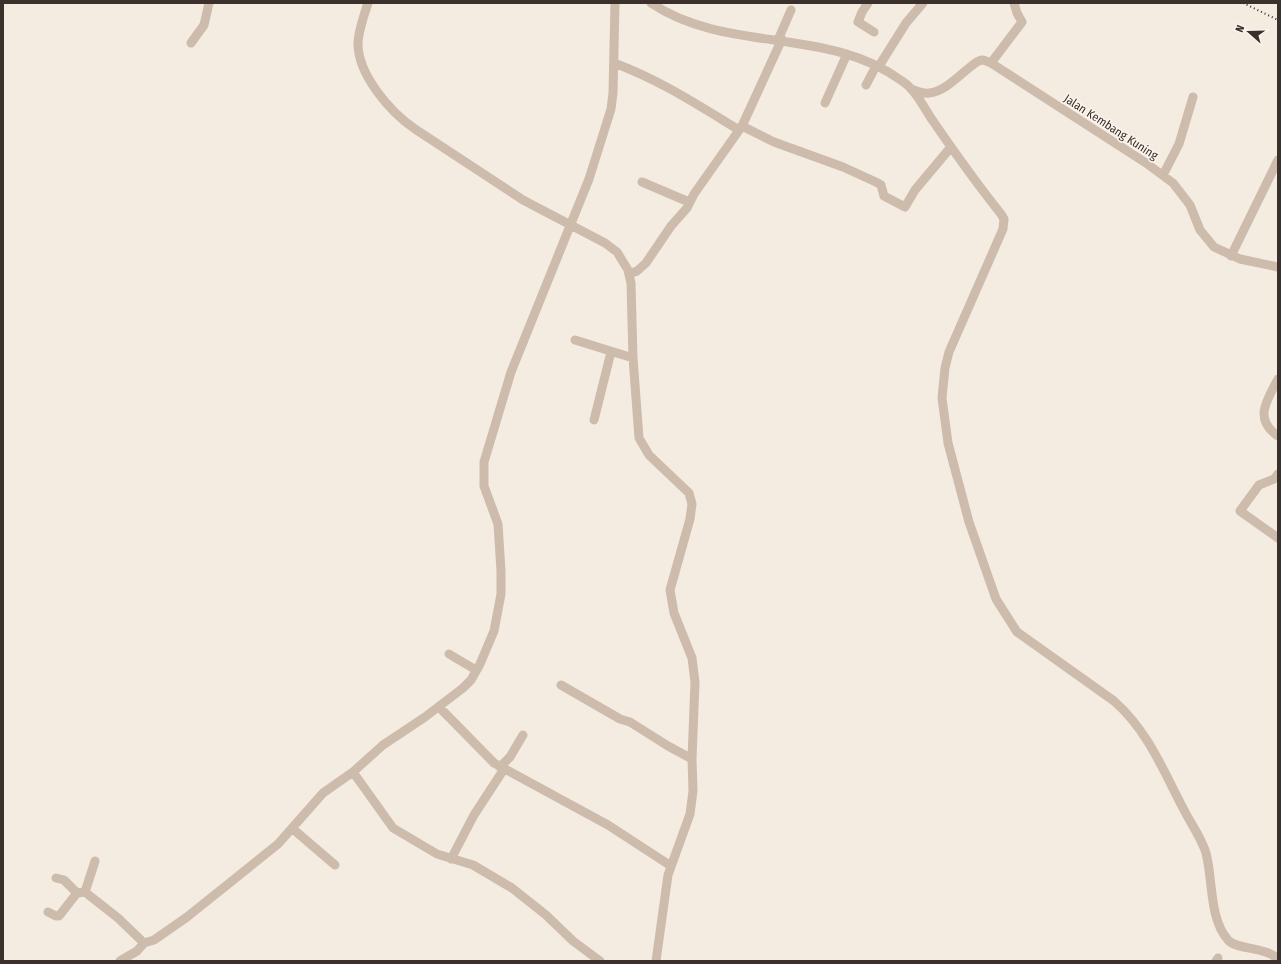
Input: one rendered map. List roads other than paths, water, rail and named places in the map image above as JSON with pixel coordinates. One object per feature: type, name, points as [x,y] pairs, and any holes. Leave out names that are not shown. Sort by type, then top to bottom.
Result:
[{"type":"street","points":[[191,43],[204,24],[209,3]]},
{"type":"street","points":[[368,3],[358,38],[360,57],[371,83],[394,111],[406,123],[506,189],[612,248],[624,260],[629,274],[631,283],[633,358],[639,438],[649,455],[689,493],[692,504],[690,519],[670,590],[674,613],[694,666],[696,690],[692,759],[693,791],[690,814],[671,866],[664,893],[656,961]]},
{"type":"street","points":[[120,961],[136,951],[144,943],[154,940],[187,917],[278,844],[293,829],[323,793],[338,781],[353,772],[383,745],[439,707],[471,680],[494,631],[501,594],[500,536],[494,510],[484,486],[484,462],[511,372],[589,179],[611,109],[614,63],[615,3]]},
{"type":"street","points":[[651,3],[677,18],[698,26],[743,36],[780,40],[847,54],[878,66],[901,80],[911,89],[951,147],[1004,219],[1003,229],[949,352],[943,381],[943,411],[948,443],[969,522],[996,599],[1017,632],[1114,701],[1129,714],[1152,747],[1187,816],[1196,830],[1206,856],[1219,925],[1229,941],[1266,951],[1278,960]]},
{"type":"street","points":[[868,3],[858,22],[874,32]]},
{"type":"street","points":[[866,85],[906,23],[923,3]]},
{"type":"street","points":[[911,89],[927,93],[935,92],[956,80],[976,62],[981,60],[991,63],[1022,22],[1016,13],[1014,3]]},
{"type":"street","points":[[629,274],[642,268],[741,128],[780,40],[791,10]]},
{"type":"street","points":[[826,102],[847,54]]},
{"type":"street","points":[[614,63],[635,70],[741,128],[774,142],[843,167],[881,184],[884,196],[905,207],[914,190],[951,147]]},
{"type":"street","name":"Jalan Kembang Kuning","points":[[991,63],[1163,175],[1182,193],[1204,236],[1214,247],[1231,256],[1278,267]]},
{"type":"street","points":[[1163,175],[1179,144],[1193,97]]},
{"type":"street","points":[[1231,256],[1275,176],[1278,160]]},
{"type":"street","points":[[642,182],[689,202]]},
{"type":"street","points":[[575,340],[633,358]]},
{"type":"street","points":[[594,420],[611,352]]},
{"type":"street","points":[[1278,380],[1267,398],[1263,413],[1269,429],[1278,436]]},
{"type":"street","points":[[1278,474],[1274,479],[1258,485],[1240,511],[1278,538]]},
{"type":"street","points":[[449,654],[476,670]]},
{"type":"street","points":[[561,685],[620,719],[630,722],[692,759]]},
{"type":"street","points":[[439,707],[478,748],[502,768],[608,825],[671,866]]},
{"type":"street","points":[[451,859],[477,811],[523,735]]},
{"type":"street","points":[[353,772],[393,828],[419,844],[451,859],[473,865],[512,888],[546,915],[573,941],[600,961]]},
{"type":"street","points":[[293,829],[336,865]]},
{"type":"street","points":[[48,912],[59,916],[81,893],[95,861]]},
{"type":"street","points":[[56,878],[64,880],[118,918],[144,943]]},
{"type":"railway","points":[[1243,3],[1278,20]]}]
